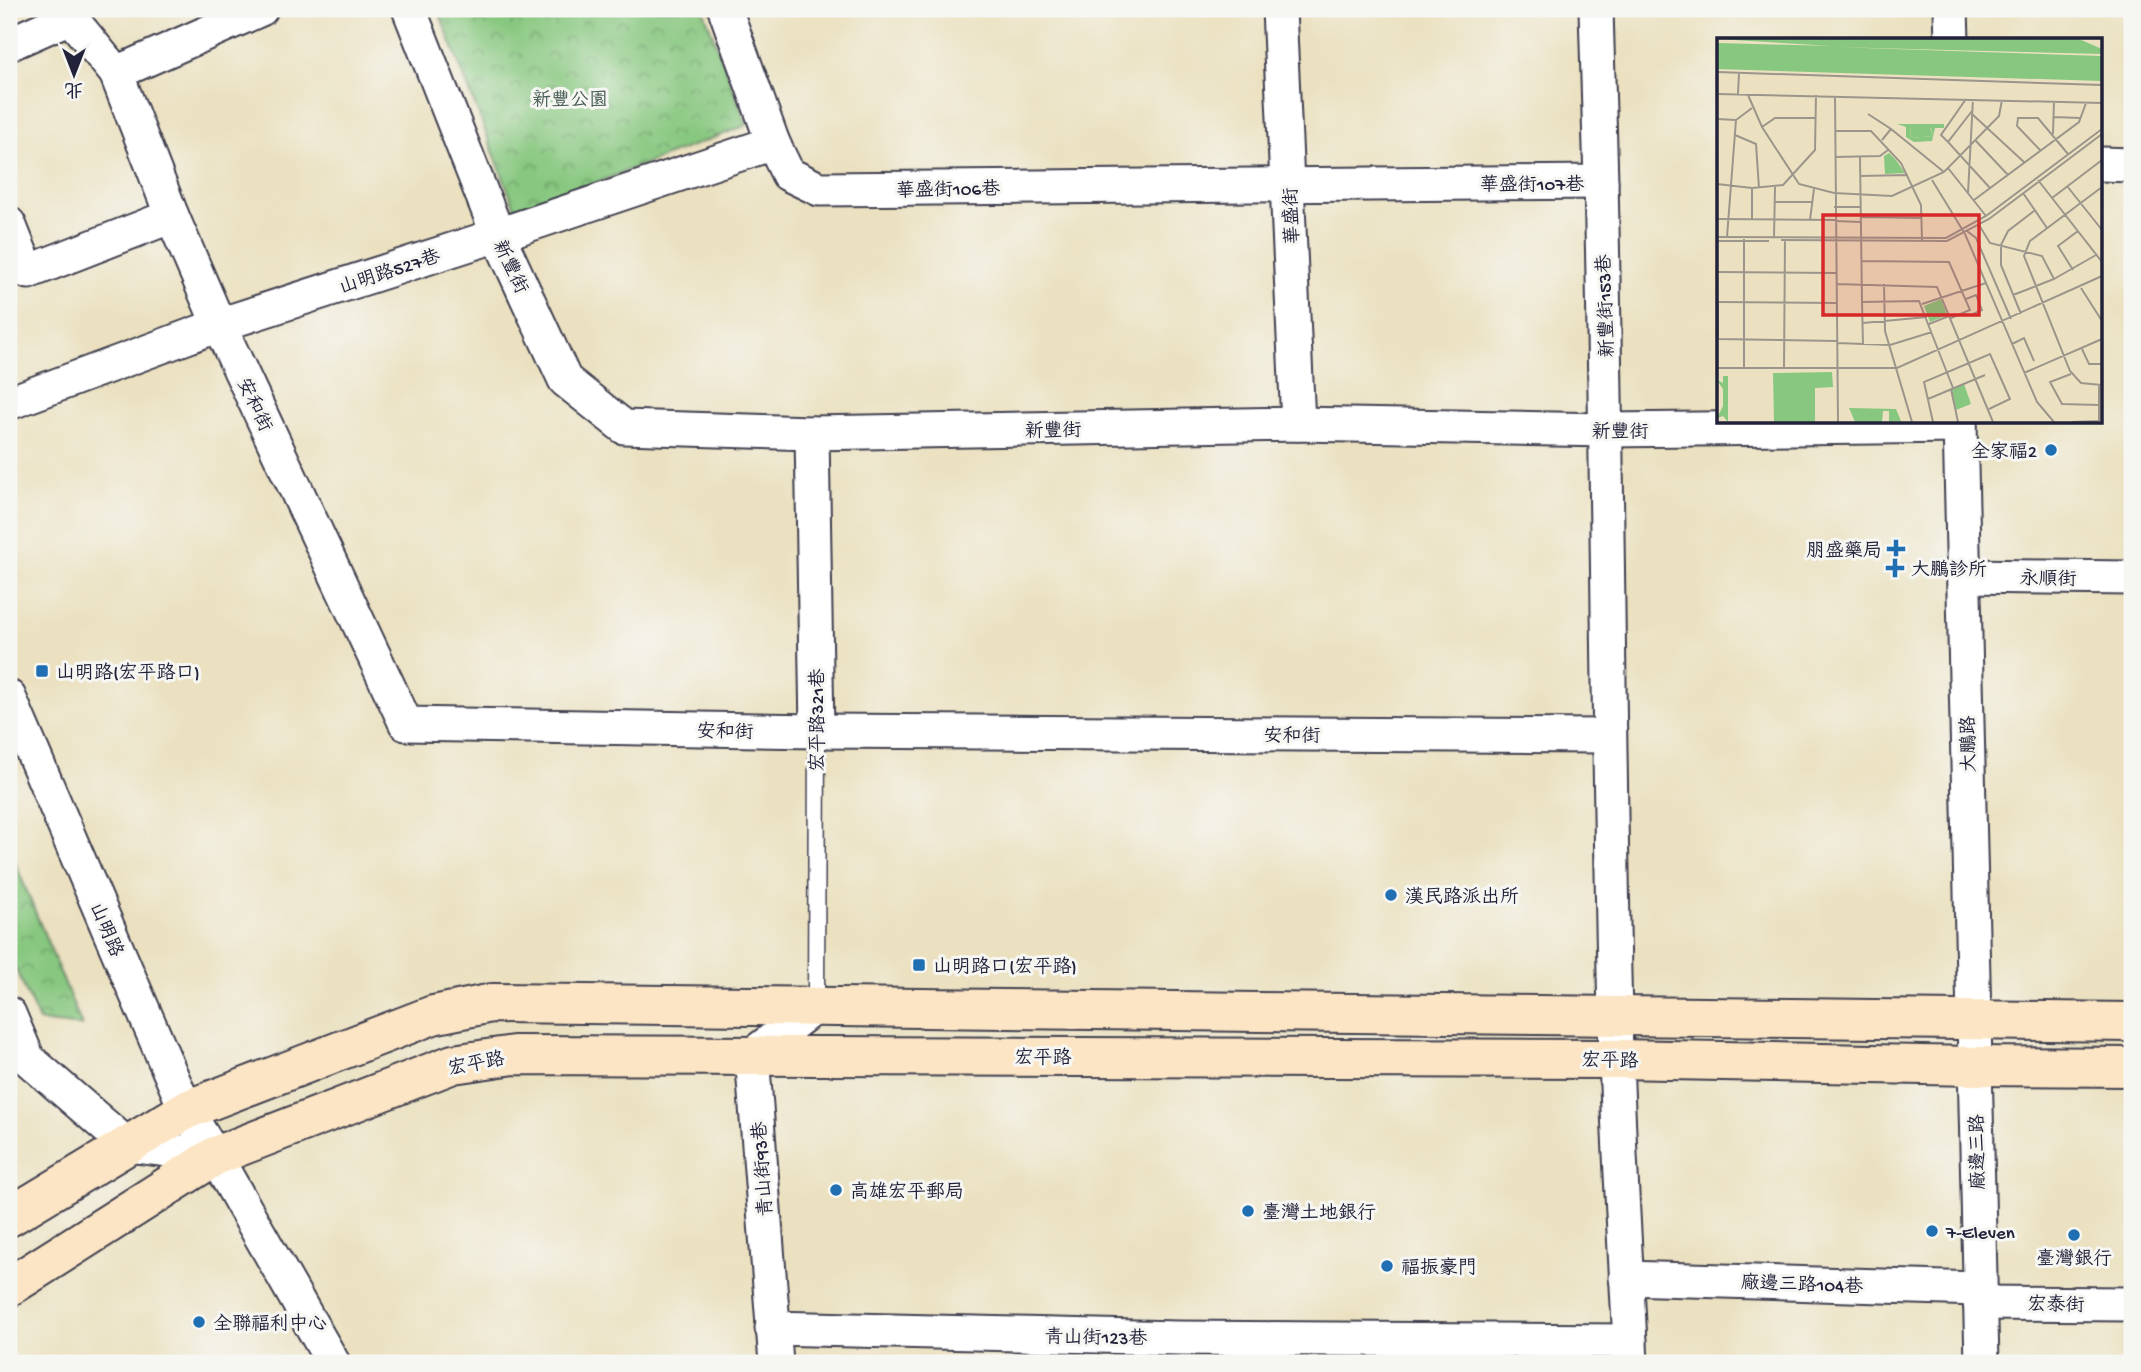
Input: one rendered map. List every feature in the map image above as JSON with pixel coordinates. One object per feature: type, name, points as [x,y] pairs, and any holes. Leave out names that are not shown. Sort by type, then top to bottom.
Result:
[{"type":"street","points":[[117,73],[261,9]]},
{"type":"street","name":"新豐街","points":[[409,9],[498,235],[565,380],[624,427],[812,433],[1298,424],[1607,430],[1960,424]]},
{"type":"street","name":"華盛街106巷","points":[[724,9],[772,143],[788,174],[819,189],[1289,184]]},
{"type":"street","name":"華盛街","points":[[1279,9],[1298,424]]},
{"type":"street","name":"華盛街107巷","points":[[1289,184],[1601,182],[1596,9]]},
{"type":"street","points":[[1951,9],[1952,38]]},
{"type":"street","points":[[9,44],[68,13]]},
{"type":"street","name":"安和街","points":[[68,13],[117,73],[172,216],[219,325],[406,724],[817,731],[1609,736]]},
{"type":"street","name":"山明路527巷","points":[[9,403],[219,325],[772,143]]},
{"type":"street","points":[[2102,164],[2132,165]]},
{"type":"street","name":"新豐街153巷","points":[[1601,182],[1607,430]]},
{"type":"street","points":[[11,237],[28,272],[172,216]]},
{"type":"street","name":"大鵬路","points":[[1960,424],[1974,1066]]},
{"type":"street","points":[[1607,430],[1609,736]]},
{"type":"street","name":"宏平路321巷","points":[[812,433],[817,731]]},
{"type":"street","name":"永順街","points":[[1964,576],[2132,578]]},
{"type":"street","name":"山明路","points":[[9,697],[186,1110],[333,1363]]},
{"type":"street","name":"青山街123巷","points":[[772,1328],[1631,1352],[1616,1059],[1609,736]]},
{"type":"street","points":[[9,1217],[186,1110],[433,1014],[492,1003],[2132,1022]]},
{"type":"street","points":[[752,1055],[816,1006]]},
{"type":"street","points":[[9,1014],[28,1059],[127,1145],[215,1156]]},
{"type":"street","name":"宏平路","points":[[9,1287],[215,1156],[453,1064],[514,1055],[1616,1059],[2132,1067]]},
{"type":"street","name":"青山街93巷","points":[[752,1055],[776,1363]]},
{"type":"street","name":"廠邊三路","points":[[1974,1066],[1982,1363]]},
{"type":"street","name":"廠邊三路104巷","points":[[1626,1278],[1979,1296]]},
{"type":"street","name":"宏泰街","points":[[1979,1296],[2132,1304]]},
{"type":"lane","name":"宏平路321巷","points":[[816,1006],[817,731]]},
{"type":"green space","name":"新豐公園","points":[[438,9],[703,9],[747,125],[517,213]]},
{"type":"green space","points":[[9,848],[82,1026],[39,1021],[9,954]]},
{"type":"place","name":"全家福2","points":[[2051,450]]},
{"type":"place","name":"朋盛藥局","points":[[1896,549]]},
{"type":"place","name":"大鵬診所","points":[[1895,568]]},
{"type":"place","name":"山明路(宏平路口)","points":[[42,671]]},
{"type":"place","name":"漢民路派出所","points":[[1391,895]]},
{"type":"place","name":"山明路口(宏平路)","points":[[919,965]]},
{"type":"place","name":"高雄宏平郵局","points":[[836,1190]]},
{"type":"place","name":"臺灣土地銀行","points":[[1248,1211]]},
{"type":"place","name":"7-Eleven","points":[[1932,1231]]},
{"type":"place","name":"臺灣銀行","points":[[2074,1235]]},
{"type":"place","name":"福振豪門","points":[[1387,1266]]},
{"type":"place","name":"全聯福利中心","points":[[199,1322]]}]
